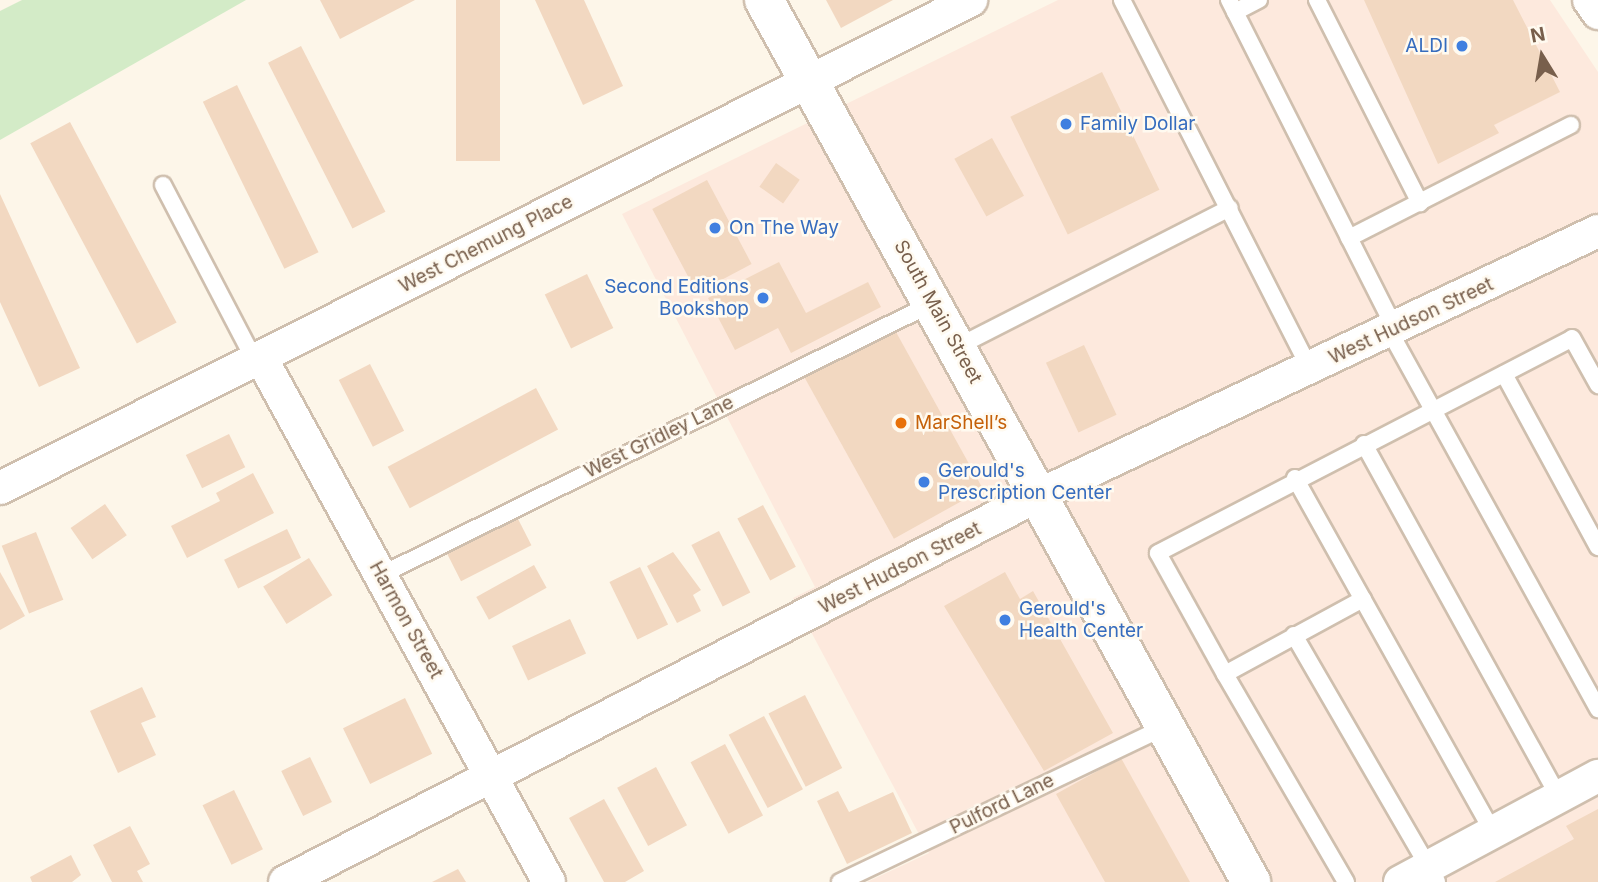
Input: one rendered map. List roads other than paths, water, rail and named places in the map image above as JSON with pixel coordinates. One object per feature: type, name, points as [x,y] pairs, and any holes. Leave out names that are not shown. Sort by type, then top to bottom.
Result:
[{"type":"main road","name":"South Main Street","points":[[764,0],[811,79],[1251,882]]},
{"type":"street","name":"West Chemung Place","points":[[0,488],[971,0]]},
{"type":"street","points":[[1589,0],[1598,13]]},
{"type":"street","name":"West Hudson Street","points":[[285,882],[494,779],[1039,495],[1598,231]]},
{"type":"street","name":"Harmon Street","points":[[258,359],[381,575],[549,882]]},
{"type":"street","points":[[1400,882],[1432,874],[1493,832],[1598,776]]},
{"type":"lane","points":[[1122,0],[1310,369]]},
{"type":"lane","points":[[1259,0],[1232,6],[1349,238],[1429,412],[1598,709]]},
{"type":"lane","points":[[1317,0],[1420,203]]},
{"type":"lane","points":[[1349,238],[1571,125]]},
{"type":"lane","points":[[163,185],[258,359]]},
{"type":"lane","points":[[957,347],[1230,208]]},
{"type":"lane","name":"West Gridley Lane","points":[[381,575],[929,303],[936,309]]},
{"type":"lane","points":[[1346,882],[1158,553],[1295,478],[1572,338],[1598,385]]},
{"type":"lane","points":[[1504,373],[1598,547]]},
{"type":"lane","points":[[1364,444],[1559,797]]},
{"type":"lane","points":[[1295,478],[1493,832]]},
{"type":"lane","points":[[1225,674],[1363,599]]},
{"type":"lane","points":[[1294,635],[1432,874]]},
{"type":"lane","name":"Pulford Lane","points":[[840,882],[1165,727]]},
{"type":"place","name":"ALDI","points":[[1462,46]]},
{"type":"place","name":"Family Dollar","points":[[1066,124]]},
{"type":"place","name":"On The Way","points":[[715,228]]},
{"type":"place","name":"Second Editions Bookshop","points":[[763,298]]},
{"type":"place","name":"MarShell’s","points":[[901,423]]},
{"type":"place","name":"Gerould's Prescription Center","points":[[924,482]]},
{"type":"place","name":"Gerould's Health Center","points":[[1005,620]]}]
